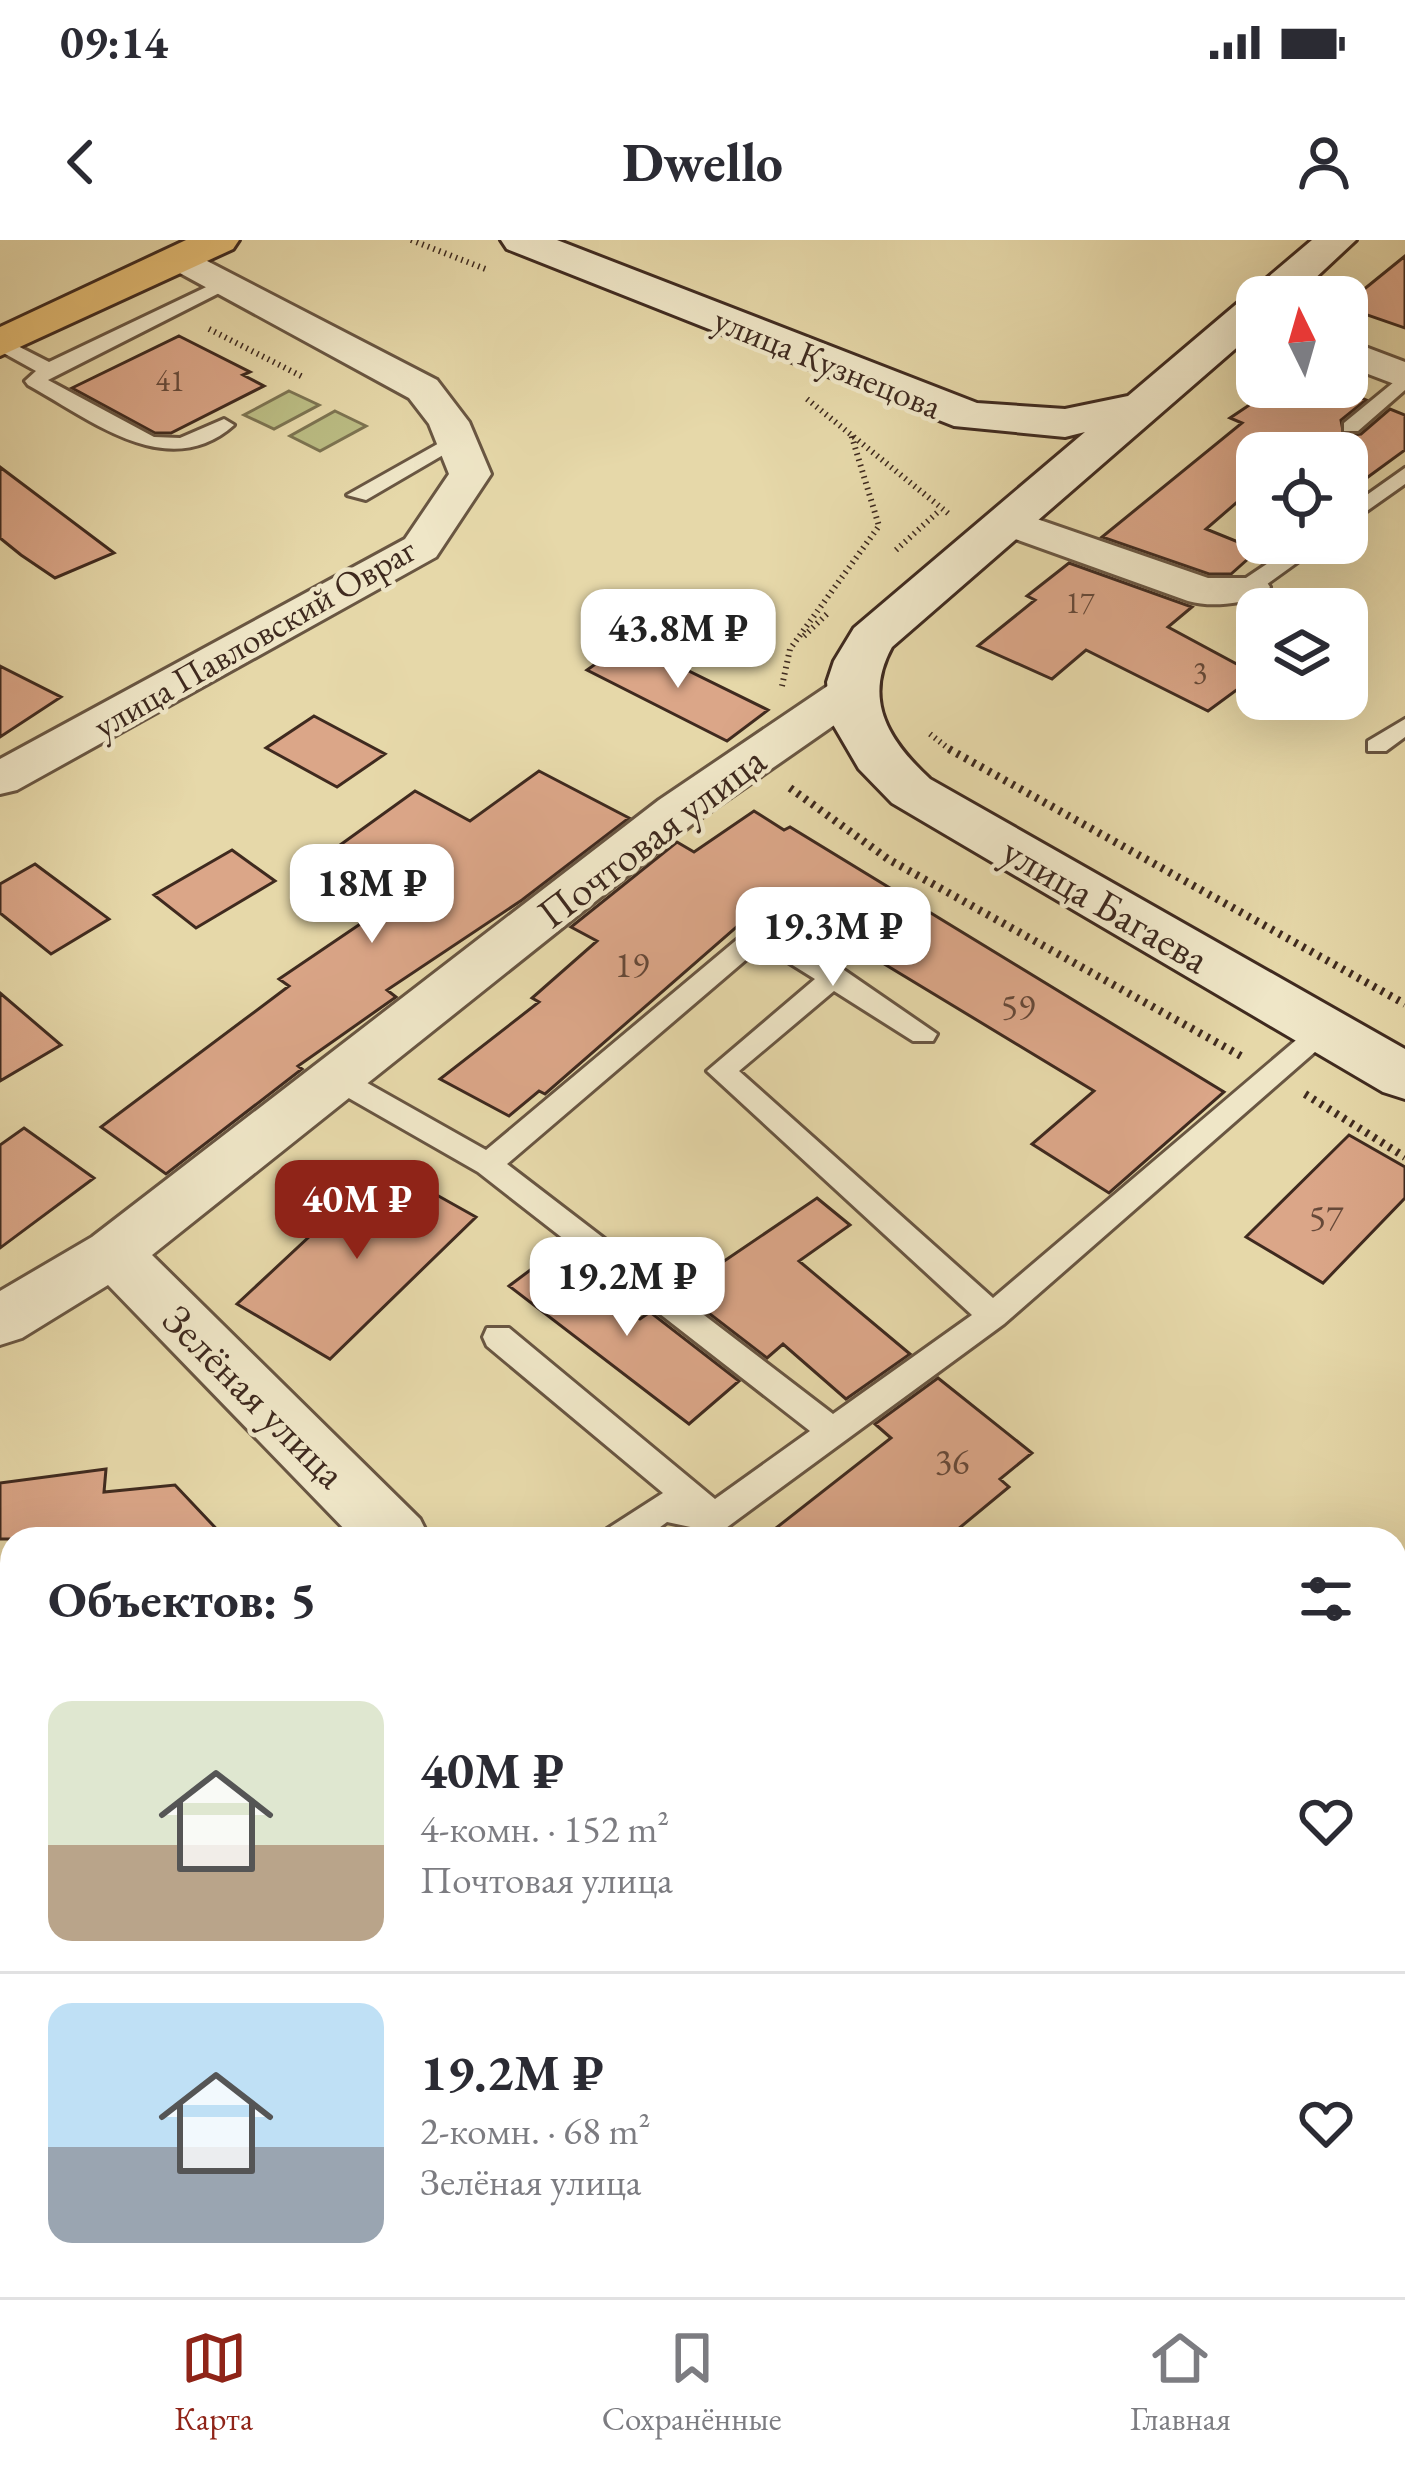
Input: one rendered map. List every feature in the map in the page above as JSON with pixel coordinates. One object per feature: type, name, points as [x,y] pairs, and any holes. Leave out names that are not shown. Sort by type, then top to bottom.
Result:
[{"type":"main road","points":[[0,343],[219,240]]},
{"type":"main road","points":[[1295,276],[1336,240]]},
{"type":"main road","name":"улица Кузнецова","points":[[502,254],[970,416],[1065,424],[1144,403]]},
{"type":"main road","name":"улица Кузнецова","points":[[502,254],[926,427],[990,466],[1009,495],[1008,522]]},
{"type":"main road","points":[[849,693],[852,674],[872,639],[1236,327]]},
{"type":"main road","name":"улица Багаева","points":[[849,693],[866,744],[910,791],[1405,1077]]},
{"type":"street","points":[[180,258],[423,389],[457,441]]},
{"type":"street","points":[[1368,361],[1405,378]]},
{"type":"street","name":"улица Павловский Овраг","points":[[0,778],[421,548],[470,474],[457,441]]},
{"type":"street","points":[[1008,522],[1204,592],[1248,587]]},
{"type":"street","name":"Почтовая улица","points":[[0,1321],[113,1253],[758,754],[849,693]]},
{"type":"street","name":"Зелёная улица","points":[[113,1253],[386,1527]]},
{"type":"lane","points":[[224,425],[182,444],[150,443],[35,381],[228,284]]},
{"type":"lane","points":[[0,343],[50,370]]},
{"type":"lane","points":[[1351,427],[1405,378]]},
{"type":"lane","points":[[358,495],[457,441]]},
{"type":"lane","points":[[1368,503],[1405,474]]},
{"type":"lane","points":[[1248,587],[1282,564]]},
{"type":"lane","points":[[1377,746],[1405,726]]},
{"type":"lane","points":[[488,1164],[761,933],[923,1034]]},
{"type":"lane","points":[[835,976],[722,1071],[993,1316]]},
{"type":"lane","points":[[635,1527],[662,1507],[715,1518],[993,1316],[1325,1030]]},
{"type":"lane","points":[[336,1078],[488,1164],[832,1431]]},
{"type":"lane","points":[[498,1336],[715,1518]]},
{"type":"path","points":[[411,240],[502,254]]},
{"type":"path","points":[[171,310],[320,386]]},
{"type":"path","points":[[802,395],[939,511]]},
{"type":"path","points":[[851,434],[879,526],[790,649],[778,705],[740,735],[784,784],[888,859],[1274,1075],[1405,1157]]},
{"type":"path","points":[[923,725],[958,756],[1405,1004]]},
{"type":"green space","points":[[289,391],[319,405],[274,429],[244,415]]},
{"type":"green space","points":[[335,411],[366,426],[320,451],[290,436]]},
{"type":"building","points":[[1405,256],[1405,328],[1368,315],[1368,286]]},
{"type":"building","points":[[179,336],[250,372],[243,375],[264,386],[171,433],[155,433],[72,388]]},
{"type":"building","points":[[1245,408],[1356,408],[1341,420],[1343,432],[1236,432],[1236,503],[1206,529],[1236,541],[1236,564],[1242,564],[1231,574],[1209,574],[1102,537],[1242,423],[1230,418]]},
{"type":"building","points":[[1390,409],[1405,415],[1405,450],[1368,477],[1368,432],[1363,432]]},
{"type":"building","points":[[0,467],[114,553],[55,578],[21,555],[0,538]]},
{"type":"building","points":[[1069,563],[1192,607],[1168,627],[1236,664],[1236,690],[1208,711],[1086,650],[1052,679],[978,646],[1035,600],[1027,596]]},
{"type":"building","points":[[628,641],[768,710],[727,741],[587,670]]},
{"type":"building","points":[[0,666],[61,697],[0,737]]},
{"type":"building","points":[[314,716],[385,754],[337,787],[266,748]]},
{"type":"building","points":[[539,771],[629,818],[522,900],[387,990],[396,997],[298,1066],[302,1069],[166,1174],[101,1127],[289,986],[279,979],[372,916],[304,871],[415,791],[470,821]]},
{"type":"building","points":[[754,811],[784,830],[790,827],[1224,1092],[1109,1193],[1032,1144],[1094,1091],[772,896],[545,1094],[539,1091],[509,1116],[440,1079],[539,1002],[532,998],[597,941],[571,927],[677,842],[694,852]]},
{"type":"building","points":[[232,850],[275,881],[196,928],[154,895]]},
{"type":"building","points":[[35,864],[109,919],[51,954],[0,913],[0,884]]},
{"type":"building","points":[[0,993],[61,1045],[0,1081]]},
{"type":"building","points":[[24,1128],[94,1178],[0,1248],[0,1145]]},
{"type":"building","points":[[1349,1135],[1405,1167],[1405,1198],[1323,1283],[1246,1237]]},
{"type":"building","points":[[385,1166],[476,1217],[330,1359],[237,1304]]},
{"type":"building","points":[[817,1198],[850,1225],[799,1261],[910,1354],[846,1399],[783,1344],[767,1358],[680,1291]]},
{"type":"building","points":[[553,1253],[640,1319],[650,1312],[739,1381],[689,1424],[509,1286]]},
{"type":"building","points":[[938,1378],[1032,1453],[1000,1479],[1009,1487],[961,1527],[777,1527],[891,1438],[875,1424]]},
{"type":"building","points":[[106,1469],[104,1492],[175,1485],[215,1527],[0,1527],[0,1483]]}]
